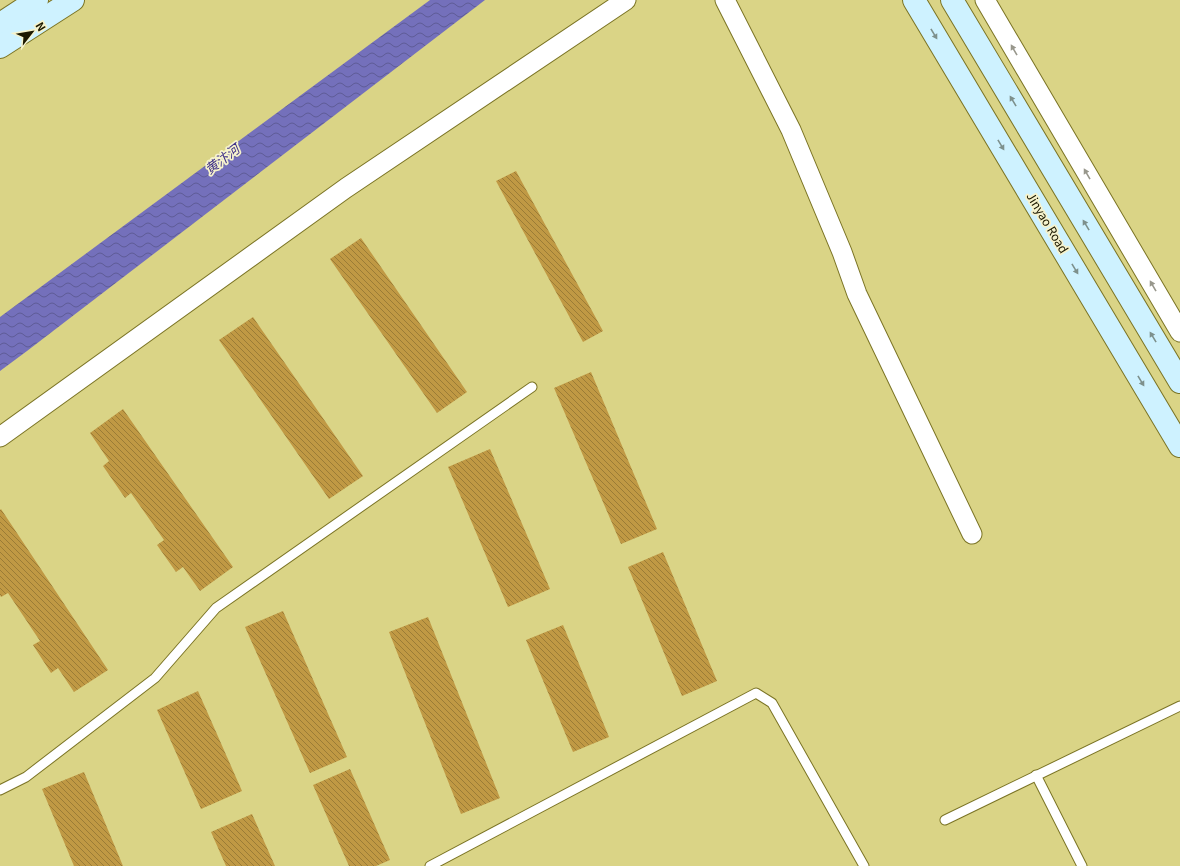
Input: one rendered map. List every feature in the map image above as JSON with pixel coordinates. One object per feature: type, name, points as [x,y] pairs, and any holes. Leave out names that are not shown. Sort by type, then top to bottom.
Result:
[{"type":"main road","points":[[0,24],[37,0]]},
{"type":"main road","points":[[0,46],[73,0]]},
{"type":"main road","name":"Jinyao Road","points":[[914,0],[1180,446]]},
{"type":"main road","points":[[952,0],[1179,380]]},
{"type":"street","points":[[0,437],[346,188],[626,0]]},
{"type":"street","points":[[725,0],[791,130],[842,252],[857,294],[972,534]]},
{"type":"street","points":[[985,0],[1180,332]]},
{"type":"lane","points":[[0,790],[26,777],[155,678],[216,608],[532,388]]},
{"type":"lane","points":[[430,866],[756,693],[772,703],[864,866]]},
{"type":"lane","points":[[945,820],[1180,706]]},
{"type":"lane","points":[[1036,775],[1082,866]]},
{"type":"water","name":"黄汴河","points":[[430,0],[485,0],[0,371],[0,317]]},
{"type":"building","points":[[516,171],[603,331],[583,342],[496,181]]},
{"type":"building","points":[[361,238],[467,392],[437,413],[330,259]]},
{"type":"building","points":[[253,317],[363,476],[329,499],[219,340]]},
{"type":"building","points":[[591,372],[657,529],[621,544],[554,388]]},
{"type":"building","points":[[123,409],[233,567],[200,591],[183,567],[176,572],[157,545],[164,540],[131,493],[125,498],[103,466],[109,461],[90,433]]},
{"type":"building","points":[[490,449],[550,589],[508,607],[448,467]]},
{"type":"building","points":[[1,509],[108,670],[74,692],[58,668],[51,673],[33,645],[40,641],[8,593],[1,597],[0,595]]},
{"type":"building","points":[[663,552],[717,681],[682,696],[628,567]]},
{"type":"building","points":[[283,611],[347,757],[310,773],[245,627]]},
{"type":"building","points":[[428,617],[500,798],[461,814],[389,632]]},
{"type":"building","points":[[563,625],[609,737],[573,752],[526,640]]},
{"type":"building","points":[[198,691],[242,791],[201,809],[157,710]]},
{"type":"building","points":[[350,769],[390,860],[376,866],[349,866],[313,785]]},
{"type":"building","points":[[84,772],[123,866],[74,866],[42,789]]},
{"type":"building","points":[[252,814],[275,866],[226,866],[211,832]]}]
